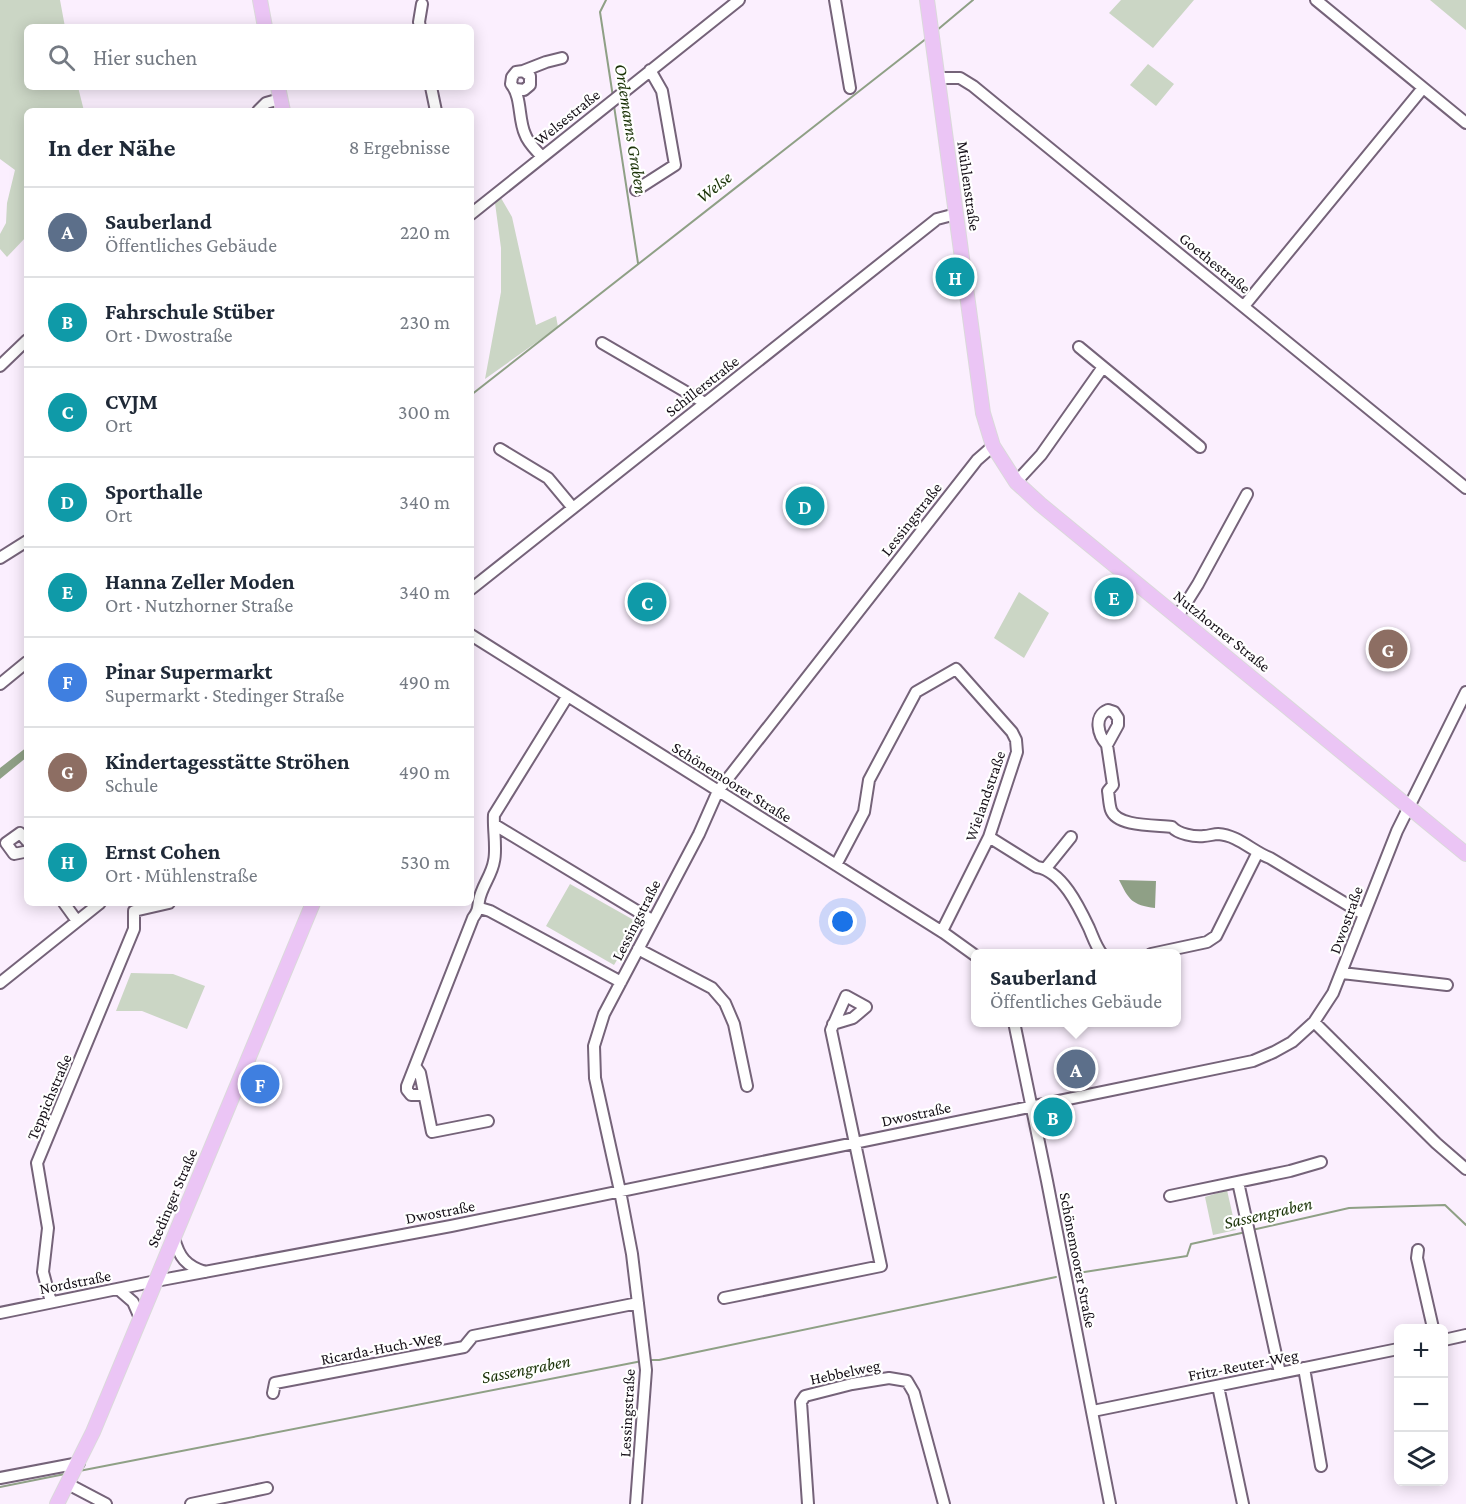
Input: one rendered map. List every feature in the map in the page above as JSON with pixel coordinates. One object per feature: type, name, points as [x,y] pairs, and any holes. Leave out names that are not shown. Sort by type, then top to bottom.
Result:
[{"type":"main road","points":[[260,0],[264,24]]},
{"type":"main road","name":"Mühlenstraße","points":[[927,0],[983,413]]},
{"type":"main road","name":"Nutzhorner Straße","points":[[983,413],[993,446],[1016,482],[1466,854]]},
{"type":"main road","name":"Stedinger Straße","points":[[57,1504],[74,1473],[156,1281],[312,906]]},
{"type":"street","name":"Welsestraße","points":[[474,212],[739,0]]},
{"type":"street","points":[[836,0],[850,88]]},
{"type":"street","points":[[1316,0],[1466,123]]},
{"type":"street","points":[[419,24],[422,4]]},
{"type":"street","points":[[542,157],[525,136],[520,120],[516,89],[524,90],[530,85],[530,76],[523,71],[562,58]]},
{"type":"street","points":[[636,190],[675,165],[662,91],[650,70]]},
{"type":"street","name":"Goethestraße","points":[[938,78],[952,77],[969,82],[1466,488]]},
{"type":"street","points":[[1244,306],[1423,88]]},
{"type":"street","points":[[432,90],[435,108]]},
{"type":"street","points":[[261,108],[266,102],[280,99]]},
{"type":"street","name":"Schillerstraße","points":[[474,587],[937,219],[956,214]]},
{"type":"street","points":[[0,366],[24,343]]},
{"type":"street","points":[[602,343],[705,403]]},
{"type":"street","points":[[1079,347],[1200,447]]},
{"type":"street","points":[[1016,482],[1041,455],[1103,367]]},
{"type":"street","name":"Lessingstraße","points":[[636,1504],[646,1370],[632,1254],[595,1078],[594,1046],[604,1014],[699,834],[718,791],[977,460],[993,446]]},
{"type":"street","points":[[500,449],[548,478],[573,508]]},
{"type":"street","points":[[1178,616],[1247,494]]},
{"type":"street","points":[[0,558],[24,543]]},
{"type":"street","name":"Schönemoorer Straße","points":[[474,637],[942,931],[971,953]]},
{"type":"street","points":[[0,684],[24,664]]},
{"type":"street","name":"Wielandstraße","points":[[836,865],[864,812],[869,780],[916,692],[956,669],[1012,732],[1016,740],[1017,752],[989,837],[942,931]]},
{"type":"street","name":"Dwostraße","points":[[156,1281],[620,1191],[1253,1060],[1275,1052],[1292,1042],[1314,1022],[1333,993],[1363,914],[1409,807],[1466,692]]},
{"type":"street","points":[[424,1095],[411,1095],[406,1090],[480,908],[479,901],[495,860],[494,815],[567,697]]},
{"type":"street","points":[[1107,745],[1113,786],[1108,791],[1111,811],[1117,818],[1125,822],[1172,827],[1176,832],[1203,837],[1219,834],[1249,845],[1257,854],[1270,858],[1363,914]]},
{"type":"street","points":[[495,825],[652,920]]},
{"type":"street","points":[[989,837],[1037,867],[1046,868],[1062,884],[1083,916],[1100,949]]},
{"type":"street","points":[[1046,868],[1071,837]]},
{"type":"street","points":[[1175,949],[1208,942],[1216,936],[1257,854]]},
{"type":"street","points":[[66,906],[77,921]]},
{"type":"street","points":[[2,978],[96,906]]},
{"type":"street","name":"Teppichstraße","points":[[51,1302],[44,1272],[48,1228],[37,1163],[134,930],[134,911],[156,906]]},
{"type":"street","points":[[480,908],[490,910],[621,982]]},
{"type":"street","points":[[638,949],[712,988],[725,1003],[734,1024],[747,1086]]},
{"type":"street","points":[[1342,973],[1448,985]]},
{"type":"street","points":[[1314,1022],[1436,1143],[1466,1169]]},
{"type":"street","points":[[724,1298],[881,1266],[831,1030],[833,1024]]},
{"type":"street","name":"Schönemoorer Straße","points":[[1015,1027],[1110,1504]]},
{"type":"street","points":[[415,1066],[420,1073],[432,1132],[488,1121]]},
{"type":"street","points":[[1170,1196],[1322,1162]]},
{"type":"street","points":[[1238,1182],[1280,1373]]},
{"type":"street","points":[[174,1238],[184,1261],[206,1272]]},
{"type":"street","points":[[1418,1250],[1417,1258],[1432,1324]]},
{"type":"street","name":"Nordstraße","points":[[0,1313],[156,1281]]},
{"type":"street","points":[[118,1289],[133,1302],[140,1318]]},
{"type":"street","name":"Ricarda-Huch-Weg","points":[[273,1393],[275,1383],[464,1347],[474,1336],[638,1303]]},
{"type":"street","points":[[1448,1339],[1466,1335]]},
{"type":"street","name":"Fritz-Reuter-Weg","points":[[1093,1411],[1394,1350]]},
{"type":"street","points":[[1304,1368],[1321,1466]]},
{"type":"street","name":"Hebbelweg","points":[[808,1504],[801,1402],[805,1396],[852,1384],[889,1378],[907,1381],[914,1393],[944,1504]]},
{"type":"street","points":[[1218,1386],[1243,1504]]},
{"type":"street","points":[[0,1478],[74,1473],[106,1504]]},
{"type":"street","points":[[191,1504],[267,1488]]},
{"type":"shaded area","points":[[0,0],[60,0],[64,24],[24,24],[24,90],[79,90],[83,108],[24,108],[24,239],[7,257],[0,249],[0,234],[6,223],[7,203],[15,170],[0,159]]},
{"type":"shaded area","points":[[1121,0],[1194,0],[1153,48],[1109,13]]},
{"type":"shaded area","points":[[1430,0],[1466,0],[1466,30]]},
{"type":"shaded area","points":[[1148,64],[1174,84],[1156,106],[1130,85]]},
{"type":"shaded area","points":[[501,198],[512,217],[536,325],[556,316],[558,327],[485,379],[501,292],[501,248],[495,203]]},
{"type":"shaded area","points":[[1019,592],[1049,613],[1024,658],[994,638]]},
{"type":"shaded area","points":[[24,749],[24,759],[0,779],[0,768]]},
{"type":"shaded area","points":[[1119,880],[1156,881],[1155,908],[1132,900]]},
{"type":"shaded area","points":[[570,884],[639,923],[614,965],[546,926]]},
{"type":"shaded area","points":[[131,973],[173,974],[205,986],[187,1029],[142,1011],[116,1011]]},
{"type":"shaded area","points":[[1227,1190],[1236,1230],[1213,1235],[1205,1197]]},
{"type":"waterway","name":"Ordemanns Graben","points":[[606,0],[600,12],[613,97]]},
{"type":"waterway","name":"Welse","points":[[936,31],[973,0]]},
{"type":"waterway","name":"Welse","points":[[474,393],[927,38]]},
{"type":"waterway","name":"Ordemanns Graben","points":[[614,106],[638,263]]},
{"type":"waterway","name":"Sassengraben","points":[[1252,1230],[1349,1208],[1445,1205],[1466,1225]]},
{"type":"waterway","name":"Sassengraben","points":[[1078,1273],[1187,1256],[1191,1244],[1246,1232]]},
{"type":"waterway","name":"Sassengraben","points":[[648,1360],[659,1360],[1056,1277]]},
{"type":"waterway","name":"Sassengraben","points":[[79,1471],[642,1361]]},
{"type":"waterway","name":"Sassengraben","points":[[0,1487],[65,1474]]},
{"type":"place","name":"Ernst Cohen","points":[[955,277]]},
{"type":"place","name":"Sporthalle","points":[[805,506]]},
{"type":"place","name":"Hanna Zeller Moden","points":[[1114,597]]},
{"type":"place","name":"CVJM","points":[[647,602]]},
{"type":"place","name":"Kindertagesstätte Ströhen","points":[[1388,649]]},
{"type":"place","name":"Sauberland","points":[[1076,1069]]},
{"type":"place","name":"Pinar Supermarkt","points":[[260,1084]]},
{"type":"place","name":"Fahrschule Stüber","points":[[1053,1117]]}]
